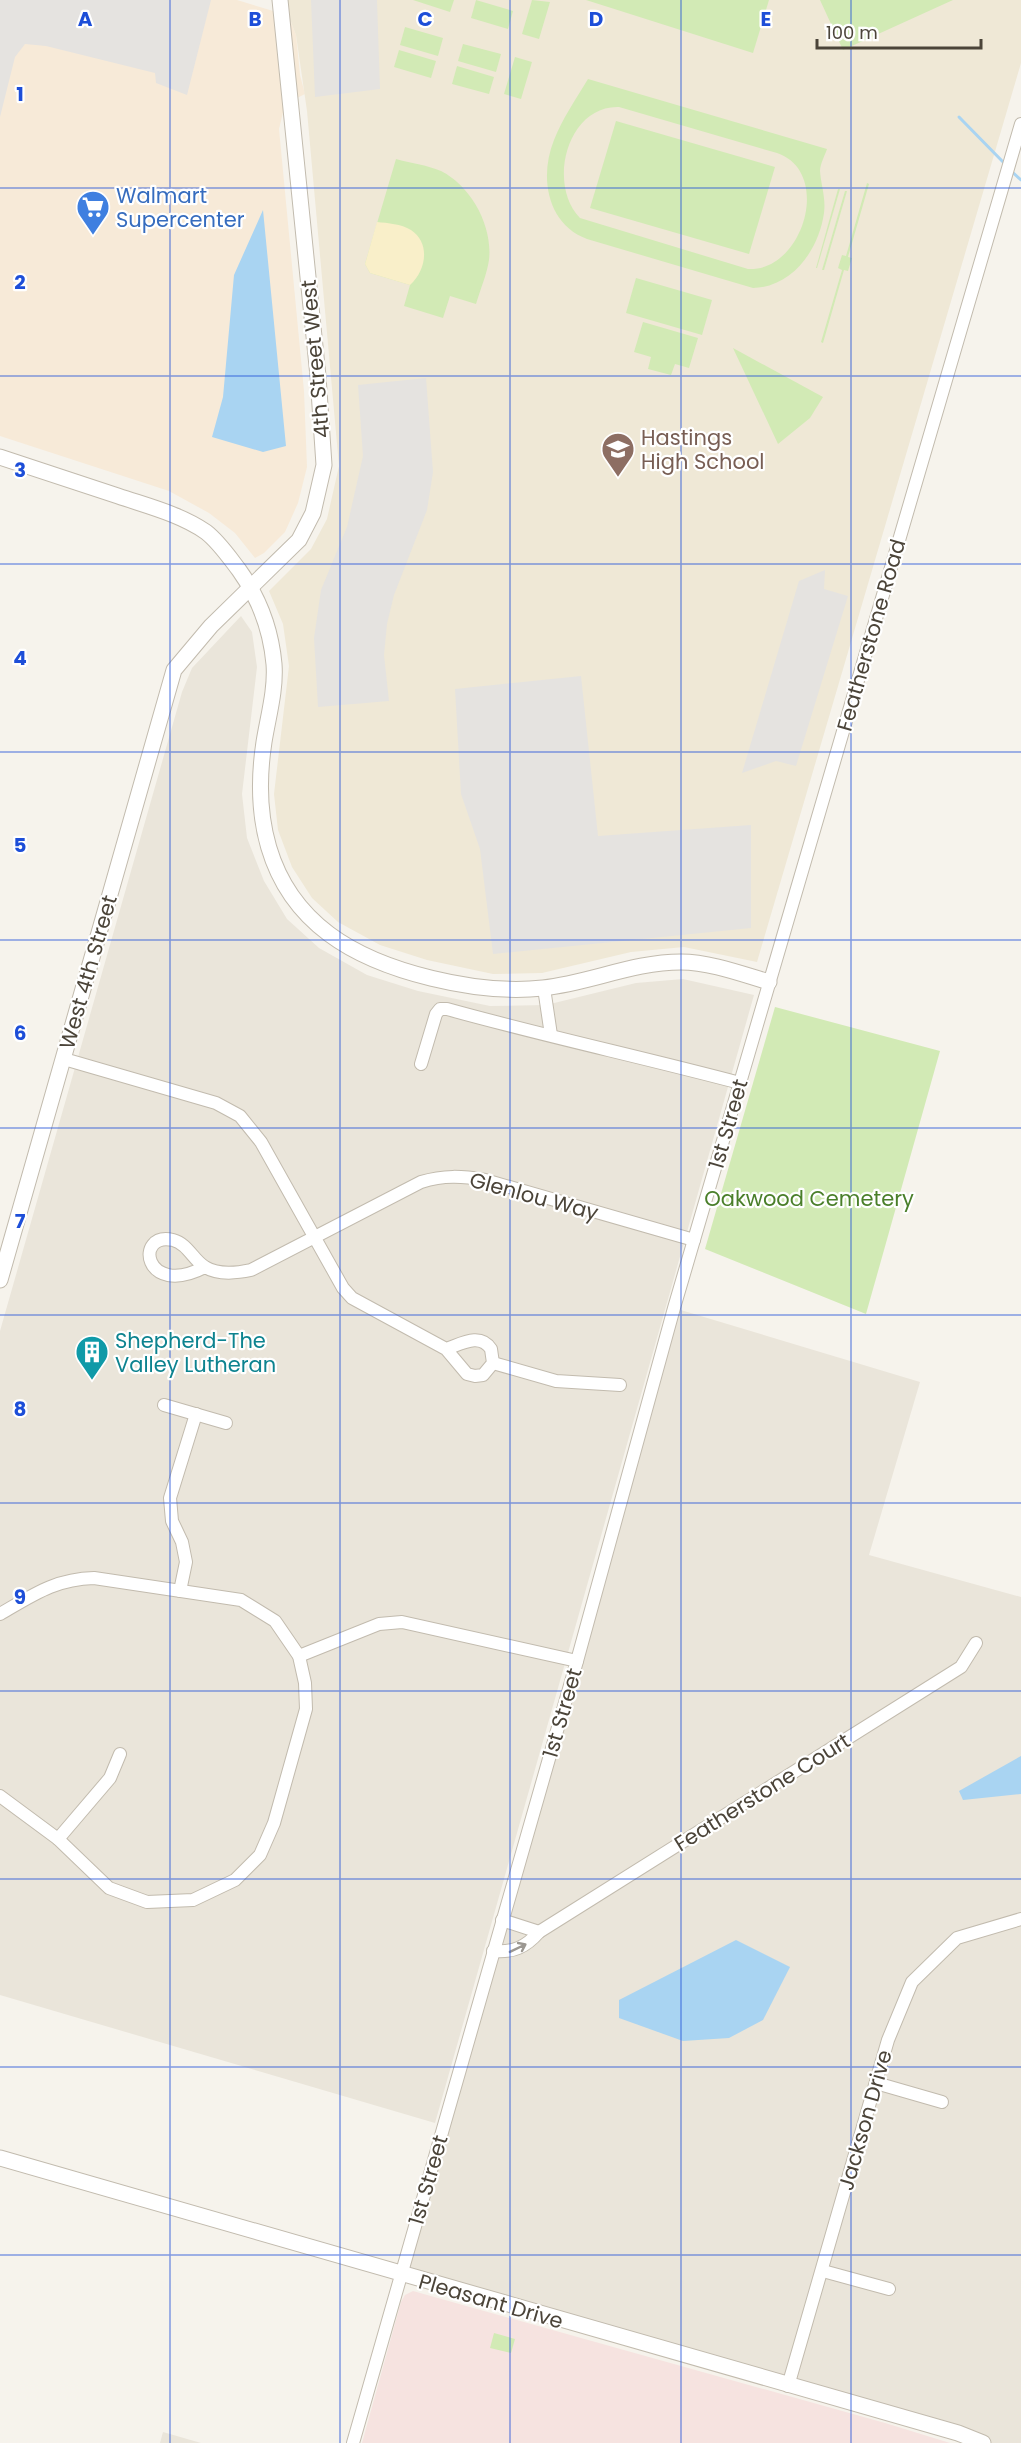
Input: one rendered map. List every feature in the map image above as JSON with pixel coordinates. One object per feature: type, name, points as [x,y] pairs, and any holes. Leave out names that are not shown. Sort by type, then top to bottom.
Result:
[{"type":"street","name":"4th Street West","points":[[178,665],[211,626],[298,540],[313,513],[324,465],[318,376],[279,0]]},
{"type":"street","name":"Featherstone Road","points":[[769,982],[1021,124]]},
{"type":"street","points":[[0,457],[173,515],[206,533],[226,552],[252,588],[268,628],[274,666],[259,794],[263,834],[279,873],[300,908],[329,934],[374,959],[423,974],[491,989],[544,988],[633,967],[683,962],[735,972],[769,982]]},
{"type":"street","name":"West 4th Street","points":[[0,1280],[171,681],[178,665]]},
{"type":"street","name":"1st Street","points":[[353,2443],[769,982]]},
{"type":"street","points":[[544,988],[551,1035]]},
{"type":"street","points":[[421,1064],[436,1014],[440,1009],[740,1083]]},
{"type":"street","points":[[64,1059],[216,1103],[232,1110],[261,1142],[343,1288],[352,1298],[446,1349],[460,1368],[475,1376],[483,1375],[493,1363],[491,1349],[480,1340],[446,1349]]},
{"type":"street","name":"Glenlou Way","points":[[205,1267],[230,1272],[251,1270],[421,1182],[440,1176],[463,1176],[694,1240]]},
{"type":"street","points":[[493,1363],[556,1381],[620,1385]]},
{"type":"street","points":[[164,1405],[226,1423]]},
{"type":"street","points":[[180,1591],[186,1562],[170,1511],[170,1498],[195,1414]]},
{"type":"street","points":[[0,1614],[51,1585],[72,1579],[94,1578],[241,1600],[275,1621],[299,1656],[305,1683],[306,1709],[274,1823],[260,1855],[235,1880],[193,1900],[147,1902],[109,1888],[58,1839],[0,1796]]},
{"type":"street","points":[[299,1656],[379,1624],[402,1622],[577,1661]]},
{"type":"street","name":"Featherstone Court","points":[[493,1950],[516,1951],[531,1941],[539,1932],[961,1667],[976,1643]]},
{"type":"street","points":[[58,1839],[110,1778],[120,1754]]},
{"type":"street","name":"Jackson Drive","points":[[788,2386],[888,2040],[912,1982],[957,1938],[1021,1919]]},
{"type":"street","points":[[502,1920],[539,1932]]},
{"type":"street","points":[[876,2083],[942,2102]]},
{"type":"street","name":"Pleasant Drive","points":[[0,2158],[401,2275],[958,2433],[983,2443]]},
{"type":"street","points":[[822,2271],[889,2289]]},
{"type":"shaded area","points":[[0,0],[237,0],[280,13],[291,22],[296,35],[300,75],[305,94],[285,104],[279,129],[304,391],[307,467],[298,503],[285,532],[264,553],[255,558],[235,533],[209,513],[169,491],[0,436]]},
{"type":"shaded area","points":[[0,0],[211,0],[187,95],[156,83],[155,73],[46,46],[25,44],[15,57],[0,117]]},
{"type":"shaded area","name":"Hastings High School","points":[[283,0],[1021,0],[1021,63],[757,962],[684,947],[631,952],[542,973],[493,974],[427,960],[380,945],[338,922],[312,898],[292,867],[278,830],[274,794],[289,666],[283,624],[269,591],[311,549],[327,519],[339,466],[307,111],[296,35],[291,22],[283,17]]},
{"type":"shaded area","points":[[311,0],[377,0],[380,89],[315,97]]},
{"type":"shaded area","points":[[426,378],[433,472],[427,510],[394,595],[387,624],[384,655],[389,701],[318,707],[314,638],[321,590],[347,527],[363,456],[358,385]]},
{"type":"shaded area","points":[[825,570],[824,589],[848,596],[796,766],[776,761],[742,773],[799,581]]},
{"type":"shaded area","points":[[241,616],[252,632],[257,667],[242,794],[247,838],[264,881],[287,919],[319,948],[367,975],[418,991],[490,1006],[546,1005],[636,983],[683,979],[754,995],[435,2123],[0,1995],[0,1331],[182,692],[192,668]]},
{"type":"shaded area","points":[[581,676],[598,836],[751,825],[751,928],[493,954],[480,849],[461,794],[455,689]]},
{"type":"shaded area","points":[[674,1308],[920,1382],[869,1555],[1021,1597],[1021,2443],[983,2443],[401,2275]]},
{"type":"shaded area","points":[[413,2291],[950,2443],[362,2443],[401,2302],[405,2295]]},
{"type":"shaded area","points":[[163,2432],[201,2443],[160,2443]]},
{"type":"green space","points":[[413,0],[454,0],[450,12]]},
{"type":"green space","points":[[476,0],[513,11],[508,29],[471,18]]},
{"type":"green space","points":[[532,0],[550,2],[539,39],[522,34]]},
{"type":"green space","points":[[586,0],[769,0],[753,53]]},
{"type":"green space","points":[[820,0],[953,0],[843,50]]},
{"type":"green space","points":[[405,27],[443,38],[438,56],[400,45]]},
{"type":"green space","points":[[463,44],[501,54],[496,72],[458,61]]},
{"type":"green space","points":[[399,50],[436,61],[431,78],[394,67]]},
{"type":"green space","points":[[515,57],[532,62],[521,99],[504,94]]},
{"type":"green space","points":[[457,66],[494,77],[489,94],[452,84]]},
{"type":"green space","points":[[588,79],[827,149],[820,171],[824,202],[821,227],[802,264],[780,281],[753,288],[587,239],[573,232],[555,211],[547,184],[547,169],[549,154],[557,132]],"holes":[[[619,107],[777,153],[794,164],[804,180],[807,199],[804,219],[796,239],[784,255],[767,266],[748,269],[580,218],[570,204],[565,186],[564,168],[568,149],[575,133],[586,119],[601,110]]]},
{"type":"green space","points":[[616,121],[775,167],[749,254],[590,208]]},
{"type":"green space","points":[[396,159],[441,171],[462,186],[478,208],[487,234],[489,260],[476,304],[450,296],[443,318],[404,306],[410,285],[370,273],[365,264]]},
{"type":"green space","points":[[867,183],[869,184],[848,257],[852,258],[848,271],[844,270],[823,343],[821,342],[842,270],[838,268],[842,255],[846,256]]},
{"type":"green space","points":[[838,189],[840,189],[816,268]]},
{"type":"green space","points":[[845,191],[847,191],[824,270],[822,270]]},
{"type":"green space","points":[[636,278],[712,300],[702,335],[626,313]]},
{"type":"green space","points":[[643,322],[698,338],[689,368],[675,364],[671,375],[648,369],[651,357],[634,352]]},
{"type":"green space","points":[[733,348],[823,397],[810,418],[778,444]]},
{"type":"green space","name":"Oakwood Cemetery","points":[[775,1007],[940,1051],[866,1314],[705,1249]]},
{"type":"green space","points":[[494,2333],[515,2339],[511,2353],[490,2348]]},
{"type":"sand","points":[[377,222],[407,228],[422,242],[423,265],[410,285],[370,273],[365,264]]},
{"type":"water","points":[[263,210],[286,446],[263,452],[212,437],[223,397],[234,275]]},
{"type":"water","points":[[1021,1756],[1021,1794],[963,1800],[959,1791]]},
{"type":"water","points":[[736,1940],[790,1967],[763,2020],[729,2038],[683,2041],[619,2018],[619,2000]]},
{"type":"waterway","points":[[959,117],[1006,165]]},
{"type":"waterway","points":[[1010,170],[1021,180]]},
{"type":"place","name":"Walmart Supercenter","points":[[93,236]]},
{"type":"place","name":"Hastings High School","points":[[618,478]]},
{"type":"place","name":"Shepherd-The Valley Lutheran","points":[[92,1381]]}]
